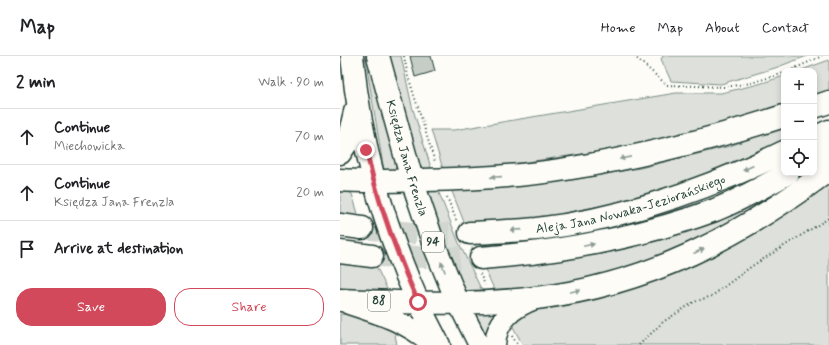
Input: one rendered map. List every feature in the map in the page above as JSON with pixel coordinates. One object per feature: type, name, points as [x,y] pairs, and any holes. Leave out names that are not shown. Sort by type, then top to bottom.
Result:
[{"type":"main road","points":[[352,56],[357,105],[374,182],[395,248],[418,302],[440,345]]},
{"type":"main road","name":"Księdza Jana Frenzla","points":[[378,56],[412,180],[433,242],[458,303]]},
{"type":"main road","points":[[817,106],[829,102]]},
{"type":"main road","points":[[340,153],[348,140],[357,105]]},
{"type":"main road","points":[[340,180],[374,182],[440,180],[512,175],[566,169],[663,151],[724,135],[781,117]]},
{"type":"main road","points":[[817,137],[829,131]]},
{"type":"main road","points":[[817,158],[829,152]]},
{"type":"main road","name":"Aleja Jana Nowaka-Jeziorańskiego","points":[[464,230],[538,229],[600,218],[699,188],[781,153]]},
{"type":"main road","points":[[458,303],[494,302],[537,298],[606,284],[670,263],[734,234],[764,216],[829,170]]},
{"type":"main road","name":"Aleja Jana Nowaka-Jeziorańskiego","points":[[480,266],[531,254],[580,247],[660,228],[716,209],[782,176]]},
{"type":"main road","points":[[340,225],[362,228]]},
{"type":"main road","points":[[340,252],[372,256]]},
{"type":"main road","points":[[494,345],[499,326],[508,314],[521,304],[537,298]]},
{"type":"main road","points":[[340,300],[386,316],[404,325],[432,345]]},
{"type":"main road","name":"88","points":[[340,300],[458,303]]},
{"type":"main road","name":"94","points":[[458,303],[479,345]]},
{"type":"path","points":[[404,56],[408,76],[440,180],[464,230]]},
{"type":"path","points":[[634,56],[667,86],[725,87],[751,83],[781,74]]},
{"type":"path","points":[[796,68],[822,56]]},
{"type":"path","points":[[639,345],[663,322],[694,302],[712,296],[752,266],[829,218]]},
{"type":"path","points":[[480,266],[494,302]]},
{"type":"shaded area","points":[[365,56],[372,56],[402,172],[384,171]]},
{"type":"shaded area","points":[[385,56],[401,56],[412,106],[432,171],[421,167],[415,161]]},
{"type":"shaded area","points":[[663,56],[807,56],[775,68],[721,84],[671,81],[661,59]]},
{"type":"shaded area","points":[[829,60],[829,93],[817,96],[817,68],[807,68]]},
{"type":"shaded area","points":[[781,77],[781,107],[716,127],[603,151],[513,164],[443,169],[431,130],[454,130],[676,93],[721,93]]},
{"type":"shaded area","points":[[781,127],[781,145],[691,181],[627,200],[539,220],[480,224],[479,222],[464,222],[451,189],[536,184],[583,178],[640,168],[730,146]]},
{"type":"shaded area","points":[[781,163],[781,171],[706,204],[621,230],[478,251],[473,239]]},
{"type":"shaded area","points":[[800,176],[810,176],[734,227],[611,276],[497,295],[486,272],[485,267],[541,263],[576,258],[659,240],[713,222],[764,199]]},
{"type":"shaded area","points":[[829,182],[829,345],[523,345],[509,320],[513,316],[695,263],[727,248],[769,225]]},
{"type":"shaded area","points":[[437,188],[459,243],[485,297],[466,297],[424,190]]},
{"type":"shaded area","points":[[340,190],[347,191],[352,194],[359,217],[340,218]]},
{"type":"shaded area","points":[[340,262],[376,266],[390,295],[340,290]]},
{"type":"shaded area","points":[[471,307],[489,307],[497,321],[486,345]]},
{"type":"shaded area","points":[[340,314],[356,315],[394,329],[397,345],[340,345]]},
{"type":"building","points":[[410,56],[431,56],[435,71],[415,77]]},
{"type":"tunnel","points":[[362,228],[422,234],[470,233]]},
{"type":"tunnel","points":[[372,256],[481,258]]},
{"type":"route","points":[[366,150],[383,215],[405,274],[418,302]]}]
